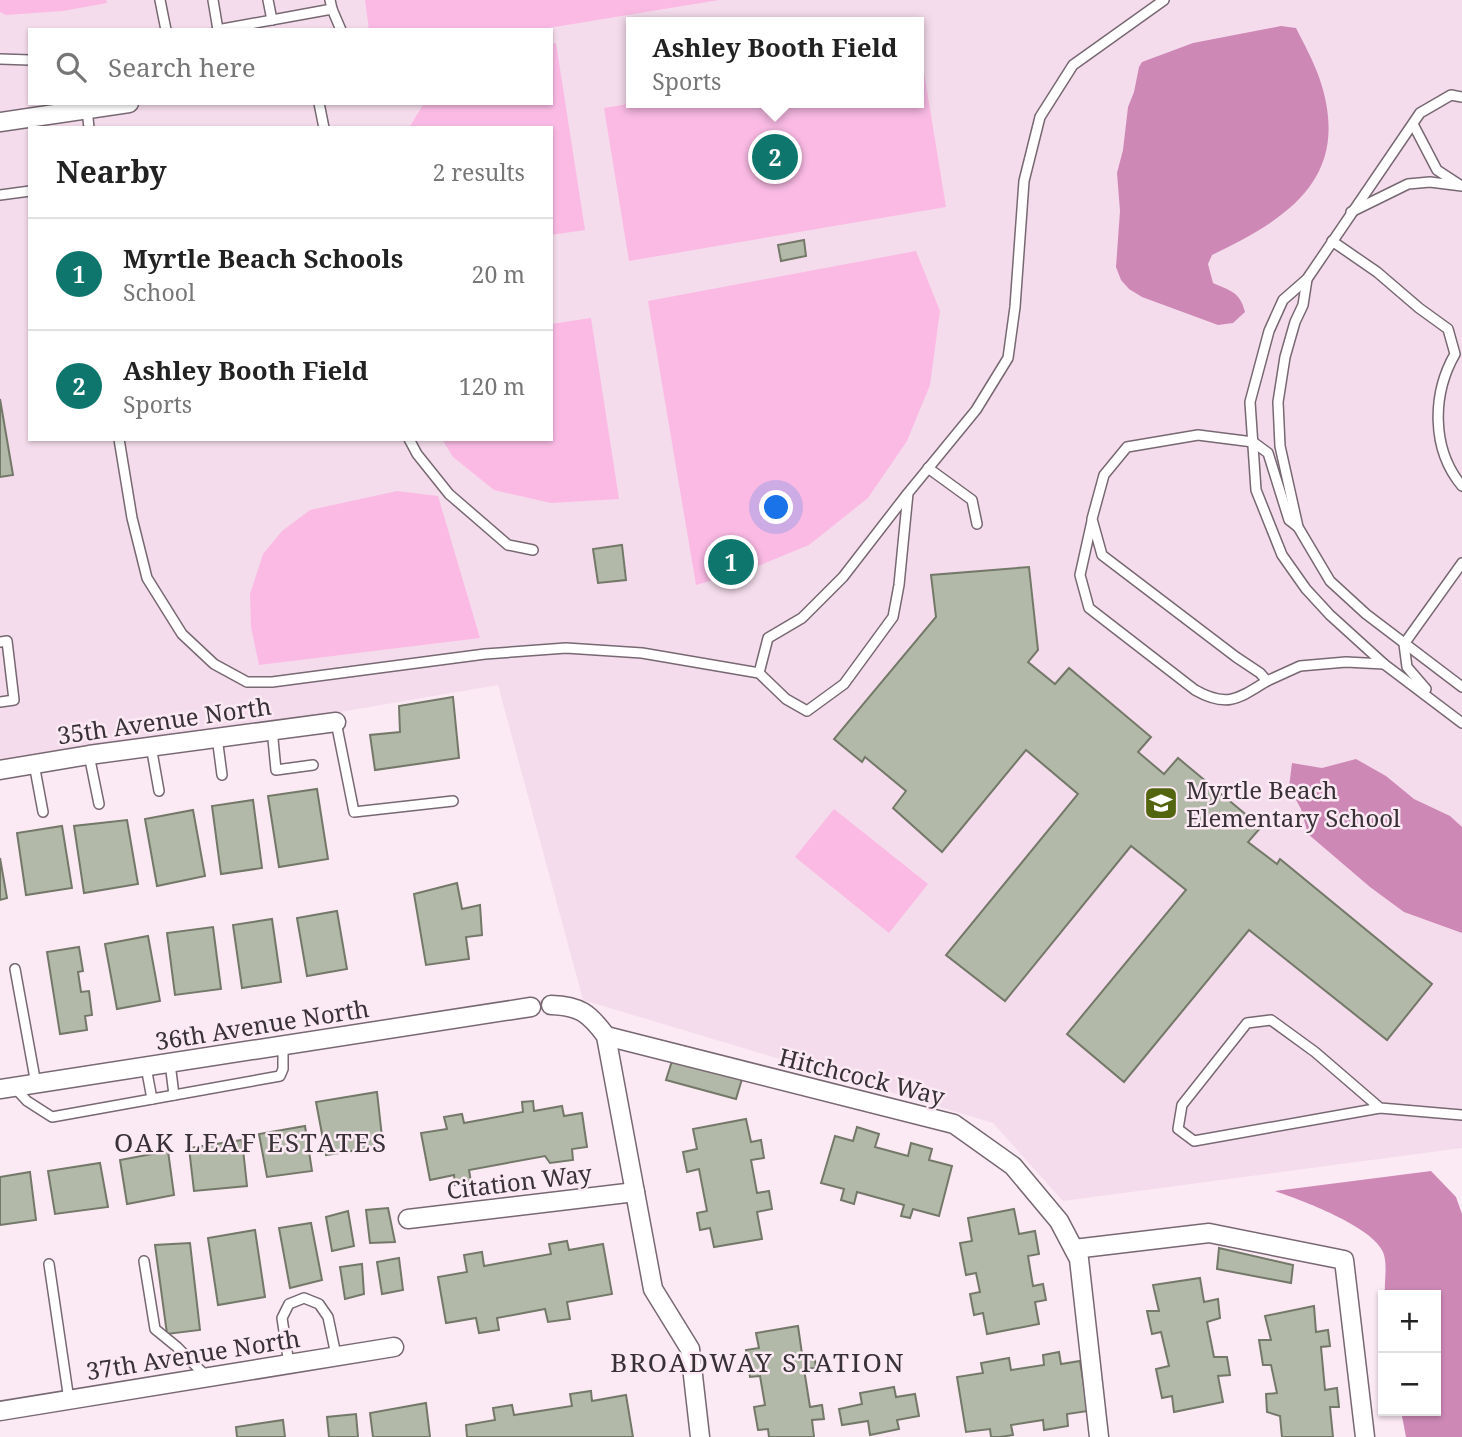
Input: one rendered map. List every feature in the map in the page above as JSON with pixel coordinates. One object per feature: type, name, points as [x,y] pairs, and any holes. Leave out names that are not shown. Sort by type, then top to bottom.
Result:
[{"type":"street","points":[[0,122],[115,105]]},
{"type":"street","name":"35th Avenue North","points":[[0,770],[151,746],[336,722]]},
{"type":"street","points":[[551,1005],[569,1006],[592,1017],[606,1036],[653,1289],[690,1349],[700,1437]]},
{"type":"street","name":"36th Avenue North","points":[[7,1088],[531,1007]]},
{"type":"street","name":"Hitchcock Way","points":[[606,1036],[954,1124],[1013,1166],[1059,1221],[1079,1259],[1099,1437]]},
{"type":"street","name":"Citation Way","points":[[408,1219],[635,1192]]},
{"type":"street","points":[[1074,1250],[1209,1233],[1344,1260],[1366,1437]]},
{"type":"street","name":"37th Avenue North","points":[[0,1411],[394,1347]]},
{"type":"lane","points":[[160,0],[166,28]]},
{"type":"lane","points":[[213,0],[217,28]]},
{"type":"lane","points":[[268,0],[272,20]]},
{"type":"lane","points":[[759,673],[768,638],[802,618],[843,578],[908,492],[976,410],[1008,358],[1015,307],[1024,181],[1040,117],[1073,65],[1164,0]]},
{"type":"lane","points":[[228,28],[331,5],[340,28]]},
{"type":"lane","points":[[0,59],[28,60]]},
{"type":"lane","points":[[1462,97],[1451,95],[1420,113],[1307,279],[1283,300],[1269,331],[1250,402],[1256,491],[1282,555],[1306,589],[1330,615],[1384,664],[1462,723]]},
{"type":"lane","points":[[319,105],[324,126]]},
{"type":"lane","points":[[87,109],[89,126]]},
{"type":"lane","points":[[1413,124],[1437,170],[1462,186]]},
{"type":"lane","points":[[1350,213],[1408,184],[1430,182],[1462,186]]},
{"type":"lane","points":[[0,195],[28,191]]},
{"type":"lane","points":[[1332,241],[1377,272],[1448,329],[1455,354],[1445,372],[1439,404],[1440,444],[1462,486]]},
{"type":"lane","points":[[1307,279],[1303,305],[1285,357],[1278,402],[1280,446],[1298,527],[1330,582],[1366,614],[1462,687]]},
{"type":"lane","points":[[1298,527],[1289,520],[1268,453],[1253,442],[1198,435],[1127,447],[1104,475],[1092,519],[1080,575],[1089,608],[1211,699],[1238,699],[1267,681],[1300,666],[1346,662],[1384,664]]},
{"type":"lane","points":[[119,441],[132,518],[147,578],[181,634],[214,664],[247,682],[272,682],[485,654],[566,648],[642,653],[759,673],[786,699],[807,711],[844,684],[893,617],[899,585],[908,492]]},
{"type":"lane","points":[[410,441],[417,454],[449,494],[508,545],[533,550]]},
{"type":"lane","points":[[928,468],[972,500],[977,524]]},
{"type":"lane","points":[[1092,519],[1102,555],[1260,673],[1267,681]]},
{"type":"lane","points":[[1434,700],[1407,667],[1404,644],[1462,563]]},
{"type":"lane","points":[[0,642],[7,641],[14,700],[0,702]]},
{"type":"lane","points":[[336,722],[354,812],[453,801]]},
{"type":"lane","points":[[272,729],[276,770],[313,765]]},
{"type":"lane","points":[[217,737],[222,775]]},
{"type":"lane","points":[[151,746],[159,791]]},
{"type":"lane","points":[[89,755],[99,804]]},
{"type":"lane","points":[[34,764],[43,812]]},
{"type":"lane","points":[[15,969],[36,1084]]},
{"type":"lane","points":[[1380,1108],[1315,1052],[1271,1020],[1247,1023],[1182,1105],[1178,1129],[1194,1141],[1380,1108],[1462,1115]]},
{"type":"lane","points":[[7,1088],[52,1117],[280,1076],[283,1069],[283,1046]]},
{"type":"lane","points":[[170,1063],[174,1095]]},
{"type":"lane","points":[[146,1067],[152,1099]]},
{"type":"lane","points":[[144,1261],[155,1329],[206,1377]]},
{"type":"lane","points":[[49,1264],[69,1400]]},
{"type":"lane","points":[[289,1364],[282,1318],[289,1304],[304,1298],[320,1304],[328,1317],[335,1355]]},
{"type":"shaded area","points":[[0,0],[1462,0],[1462,1148],[1063,1201],[993,1123],[583,1000],[498,685],[0,770]]},
{"type":"shaded area","points":[[0,0],[106,0],[107,3],[63,11],[6,15],[0,12]]},
{"type":"shaded area","points":[[365,0],[719,0],[548,28],[369,28]]},
{"type":"shaded area","points":[[1281,26],[1296,28],[1317,71],[1327,111],[1328,141],[1321,166],[1308,188],[1290,208],[1267,225],[1212,255],[1208,264],[1213,283],[1237,296],[1245,312],[1233,323],[1218,325],[1142,297],[1121,280],[1116,267],[1120,211],[1117,173],[1123,150],[1128,107],[1142,62],[1193,43]]},
{"type":"shaded area","points":[[556,43],[585,230],[553,235],[553,126],[410,126],[423,105],[553,105],[553,44]]},
{"type":"shaded area","points":[[924,72],[946,207],[629,261],[604,108],[626,104],[626,108],[924,108]]},
{"type":"shaded area","points":[[916,251],[940,311],[930,385],[907,441],[868,498],[809,545],[748,570],[696,585],[648,301]]},
{"type":"shaded area","points":[[591,318],[619,499],[551,503],[494,490],[453,457],[443,441],[553,441],[553,324]]},
{"type":"shaded area","points":[[397,491],[438,496],[480,638],[259,665],[251,627],[250,594],[263,554],[282,531],[310,510]]},
{"type":"shaded area","points":[[1356,759],[1386,776],[1414,799],[1450,816],[1462,827],[1462,933],[1404,912],[1308,834],[1301,809],[1289,787],[1292,763],[1322,768]]},
{"type":"shaded area","points":[[834,809],[928,884],[889,933],[795,857]]},
{"type":"shaded area","points":[[1431,1171],[1456,1197],[1462,1214],[1462,1437],[1406,1437],[1402,1416],[1441,1416],[1441,1290],[1385,1290],[1386,1267],[1383,1252],[1376,1242],[1335,1215],[1275,1191]]},
{"type":"building","points":[[804,240],[806,256],[781,261],[778,245]]},
{"type":"building","points":[[0,399],[13,475],[0,477]]},
{"type":"building","points":[[622,545],[626,580],[598,583],[593,549]]},
{"type":"building","name":"Myrtle Beach Elementary School","points":[[1029,567],[1038,650],[1028,662],[1055,684],[1069,668],[1151,737],[1138,752],[1164,774],[1178,758],[1261,827],[1248,842],[1277,864],[1280,859],[1432,984],[1387,1040],[1249,930],[1124,1082],[1067,1034],[1186,890],[1131,846],[1005,1001],[946,955],[1078,794],[1026,750],[942,852],[893,808],[906,791],[865,757],[862,762],[834,739],[936,617],[931,575]]},
{"type":"building","points":[[453,697],[459,758],[375,770],[370,735],[400,732],[399,706]]},
{"type":"building","points":[[317,789],[328,859],[279,867],[268,796]]},
{"type":"building","points":[[253,800],[262,868],[221,874],[212,806]]},
{"type":"building","points":[[193,810],[205,876],[157,886],[145,819]]},
{"type":"building","points":[[127,820],[138,884],[84,893],[74,826]]},
{"type":"building","points":[[62,826],[72,888],[26,895],[17,833]]},
{"type":"building","points":[[0,858],[7,898],[0,900]]},
{"type":"building","points":[[457,883],[462,909],[480,905],[482,935],[466,937],[469,959],[426,965],[414,894]]},
{"type":"building","points":[[337,911],[347,969],[307,976],[297,918]]},
{"type":"building","points":[[272,919],[281,982],[242,988],[233,925]]},
{"type":"building","points":[[213,927],[221,989],[175,995],[167,933]]},
{"type":"building","points":[[148,936],[160,1001],[117,1009],[105,944]]},
{"type":"building","points":[[79,947],[83,971],[78,972],[81,992],[89,991],[92,1015],[85,1016],[87,1030],[60,1034],[47,952]]},
{"type":"building","points":[[672,1061],[742,1079],[736,1099],[666,1080]]},
{"type":"building","points":[[377,1092],[383,1146],[326,1155],[316,1102]]},
{"type":"building","points":[[533,1101],[534,1111],[562,1106],[564,1116],[582,1113],[587,1147],[572,1149],[573,1160],[550,1163],[545,1156],[469,1170],[471,1182],[455,1185],[454,1175],[430,1180],[421,1133],[447,1129],[444,1117],[462,1114],[464,1123],[523,1112],[522,1102]]},
{"type":"building","points":[[746,1119],[751,1142],[761,1140],[764,1158],[751,1160],[757,1193],[769,1191],[772,1209],[757,1212],[762,1239],[714,1247],[710,1228],[700,1230],[697,1213],[707,1211],[699,1169],[687,1172],[683,1152],[697,1149],[693,1129]]},
{"type":"building","points":[[305,1126],[312,1171],[267,1177],[259,1134]]},
{"type":"building","points":[[857,1127],[879,1134],[875,1147],[908,1156],[911,1143],[932,1149],[929,1160],[952,1166],[939,1216],[913,1209],[910,1218],[901,1216],[904,1205],[857,1192],[854,1204],[841,1200],[844,1189],[821,1183],[835,1136],[853,1141]]},
{"type":"building","points":[[242,1140],[247,1186],[194,1191],[189,1148]]},
{"type":"building","points":[[168,1151],[174,1195],[127,1204],[120,1160]]},
{"type":"building","points":[[100,1163],[108,1207],[55,1214],[48,1171]]},
{"type":"building","points":[[30,1172],[36,1220],[0,1225],[0,1177]]},
{"type":"building","points":[[388,1208],[395,1242],[370,1243],[366,1210]]},
{"type":"building","points":[[1014,1209],[1019,1234],[1035,1231],[1039,1254],[1028,1256],[1033,1286],[1043,1284],[1046,1300],[1035,1302],[1039,1324],[987,1334],[983,1313],[974,1315],[970,1294],[980,1292],[976,1273],[966,1275],[960,1243],[972,1241],[968,1218]]},
{"type":"building","points":[[348,1211],[354,1246],[332,1251],[326,1217]]},
{"type":"building","points":[[311,1223],[322,1280],[290,1288],[279,1228]]},
{"type":"building","points":[[255,1230],[265,1297],[218,1305],[208,1238]]},
{"type":"building","points":[[567,1241],[569,1250],[603,1244],[612,1294],[567,1302],[570,1319],[548,1322],[545,1309],[497,1318],[499,1330],[479,1333],[476,1318],[446,1323],[438,1277],[467,1272],[464,1255],[482,1252],[484,1266],[551,1254],[549,1244]]},
{"type":"building","points":[[190,1243],[200,1330],[167,1334],[155,1245]]},
{"type":"building","points":[[1219,1248],[1293,1265],[1291,1283],[1217,1269]]},
{"type":"building","points":[[399,1258],[403,1290],[382,1294],[377,1262]]},
{"type":"building","points":[[362,1264],[364,1294],[345,1299],[340,1267]]},
{"type":"building","points":[[1200,1278],[1204,1302],[1218,1299],[1220,1318],[1207,1322],[1214,1357],[1227,1357],[1230,1375],[1218,1376],[1223,1402],[1174,1412],[1172,1396],[1162,1398],[1156,1369],[1169,1366],[1161,1332],[1152,1334],[1147,1311],[1159,1311],[1153,1285]]},
{"type":"building","points":[[1314,1306],[1316,1332],[1328,1330],[1330,1346],[1321,1347],[1325,1390],[1337,1388],[1339,1407],[1330,1407],[1333,1437],[1282,1437],[1280,1416],[1267,1412],[1266,1394],[1277,1393],[1271,1365],[1263,1365],[1259,1340],[1271,1340],[1265,1316]]},
{"type":"building","points":[[798,1326],[802,1354],[814,1353],[816,1368],[804,1369],[810,1407],[822,1405],[824,1419],[812,1420],[814,1437],[769,1437],[768,1429],[758,1430],[754,1407],[765,1405],[760,1376],[750,1377],[746,1350],[759,1348],[756,1333]]},
{"type":"building","points":[[1059,1352],[1061,1364],[1080,1361],[1088,1411],[1067,1414],[1068,1426],[1044,1430],[1043,1420],[1011,1425],[1013,1435],[991,1437],[990,1429],[966,1432],[957,1377],[983,1373],[981,1363],[1009,1358],[1011,1370],[1044,1365],[1043,1355]]},
{"type":"building","points":[[894,1387],[896,1397],[915,1394],[919,1416],[897,1420],[899,1429],[870,1435],[868,1421],[842,1425],[839,1409],[862,1404],[860,1393]]},
{"type":"building","points":[[591,1391],[592,1401],[626,1395],[633,1437],[467,1437],[466,1425],[495,1420],[493,1408],[512,1405],[514,1415],[572,1406],[570,1394]]},
{"type":"building","points":[[426,1403],[430,1437],[373,1437],[370,1413]]},
{"type":"building","points":[[356,1414],[358,1437],[329,1437],[327,1417]]},
{"type":"building","points":[[283,1420],[285,1437],[237,1437],[236,1427]]},
{"type":"place","name":"Ashley Booth Field","points":[[775,157]]},
{"type":"place","name":"Myrtle Beach Schools","points":[[731,562]]},
{"type":"place","name":"Myrtle Beach Elementary School","points":[[1161,803]]},
{"type":"district","name":"OAK LEAF ESTATES","points":[[251,1142]]},
{"type":"district","name":"BROADWAY STATION","points":[[758,1362]]}]
